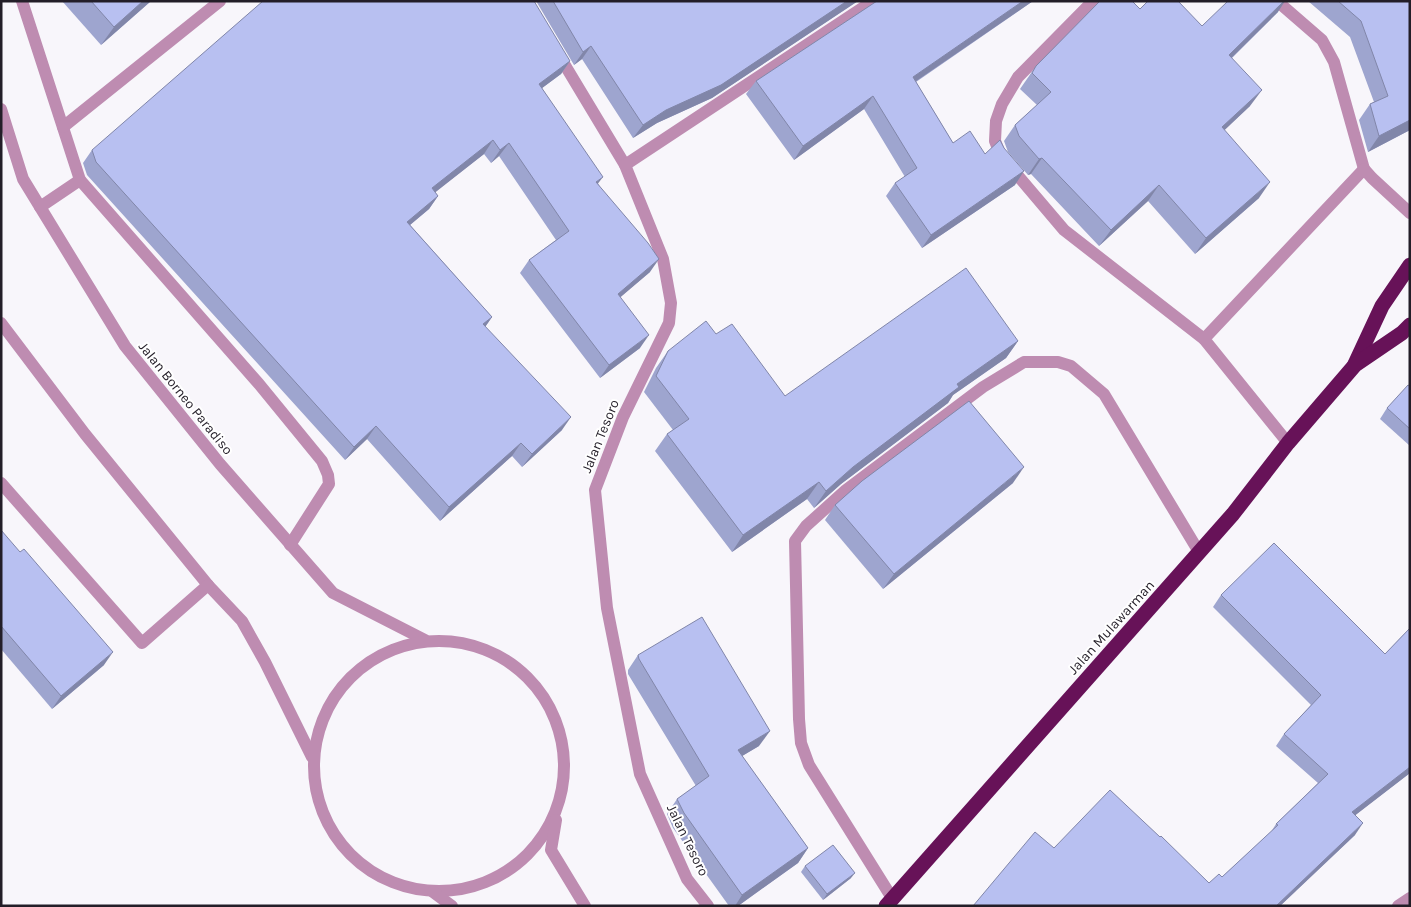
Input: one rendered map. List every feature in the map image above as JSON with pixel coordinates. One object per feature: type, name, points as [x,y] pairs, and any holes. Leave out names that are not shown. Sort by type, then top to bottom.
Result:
[{"type":"highway","name":"Jalan Mulawarman","points":[[1355,366],[1382,306],[1410,265]]},
{"type":"highway","name":"Jalan Mulawarman","points":[[888,902],[1233,514],[1288,443],[1355,366],[1402,333],[1410,324]]},
{"type":"street","points":[[22,1],[80,180],[259,384],[322,461],[328,475],[329,484],[290,544]]},
{"type":"street","points":[[63,127],[220,1]]},
{"type":"street","points":[[625,165],[873,1]]},
{"type":"street","points":[[1093,1],[1018,76],[1002,104],[996,121],[995,141],[1001,156],[1064,230],[1204,339],[1288,443]]},
{"type":"street","points":[[1277,1],[1322,40],[1334,62],[1364,169],[1410,213]]},
{"type":"street","name":"Jalan Tesoro","points":[[550,39],[625,165],[663,259],[671,303],[669,323],[623,417],[595,490],[607,608],[640,774],[687,879],[708,906]]},
{"type":"street","name":"Jalan Borneo Paradiso","points":[[1,109],[23,179],[124,346],[220,464],[333,593],[425,640]]},
{"type":"street","points":[[1204,339],[1364,169]]},
{"type":"street","points":[[40,206],[80,180]]},
{"type":"street","points":[[1,323],[85,434],[208,585],[242,621],[265,662],[312,757]]},
{"type":"street","points":[[888,902],[810,765],[802,743],[799,719],[795,541],[806,526],[846,490],[983,387],[1024,362],[1058,362],[1072,366],[1104,394],[1199,552]]},
{"type":"street","points":[[1,483],[142,643],[208,585]]},
{"type":"street","points":[[557,810],[543,838],[521,861],[495,879],[465,889],[433,892],[394,884],[358,864],[332,834],[316,797],[312,757],[323,714],[348,679],[383,653],[425,640],[468,642],[508,660],[539,688],[559,726],[565,768],[552,850],[585,906]]},
{"type":"street","points":[[433,892],[452,906]]},
{"type":"street","points":[[1398,906],[1410,898]]},
{"type":"building","points":[[91,1],[143,1],[114,27]]},
{"type":"building","points":[[263,1],[534,1],[570,61],[539,84],[603,177],[596,182],[648,243],[659,259],[618,294],[649,335],[609,365],[529,260],[569,231],[509,143],[500,150],[493,140],[432,188],[438,196],[407,222],[492,317],[483,324],[571,417],[532,454],[521,443],[449,507],[376,426],[354,447],[96,162],[92,150]]},
{"type":"building","points":[[553,1],[847,1],[721,85],[666,110],[643,125],[591,46],[583,52]]},
{"type":"building","points":[[877,1],[1023,1],[913,77],[953,143],[970,131],[985,154],[1000,140],[1004,148],[1024,171],[931,235],[895,183],[917,168],[873,96],[803,146],[756,81]]},
{"type":"building","points":[[1100,1],[1132,1],[1140,9],[1148,1],[1178,1],[1202,26],[1228,1],[1284,1],[1229,55],[1262,90],[1222,127],[1270,182],[1206,238],[1159,185],[1111,230],[1042,158],[1039,159],[1019,136],[1015,125],[1051,92],[1032,73],[1036,66]]},
{"type":"building","points":[[1338,1],[1410,1],[1410,120],[1379,136],[1370,104],[1388,96],[1361,21]]},
{"type":"building","points":[[966,268],[1018,341],[957,384],[959,387],[853,467],[826,491],[819,482],[743,535],[667,434],[689,419],[656,376],[668,351],[706,321],[716,334],[732,324],[785,396]]},
{"type":"building","points":[[1408,385],[1410,386],[1410,429],[1387,408]]},
{"type":"building","points":[[969,401],[1024,467],[894,574],[835,505],[862,481]]},
{"type":"building","points":[[1,530],[20,552],[24,549],[113,652],[61,696],[1,626]]},
{"type":"building","points":[[1274,543],[1385,654],[1410,628],[1410,767],[1352,812],[1363,823],[1276,906],[973,906],[1035,832],[1054,848],[1110,790],[1209,883],[1219,874],[1222,877],[1278,825],[1276,824],[1328,774],[1284,734],[1321,695],[1221,595]]},
{"type":"building","points":[[702,617],[770,731],[738,750],[808,848],[742,895],[684,813],[677,799],[709,776],[638,655]]},
{"type":"building","points":[[833,845],[855,873],[827,894],[805,866]]}]
